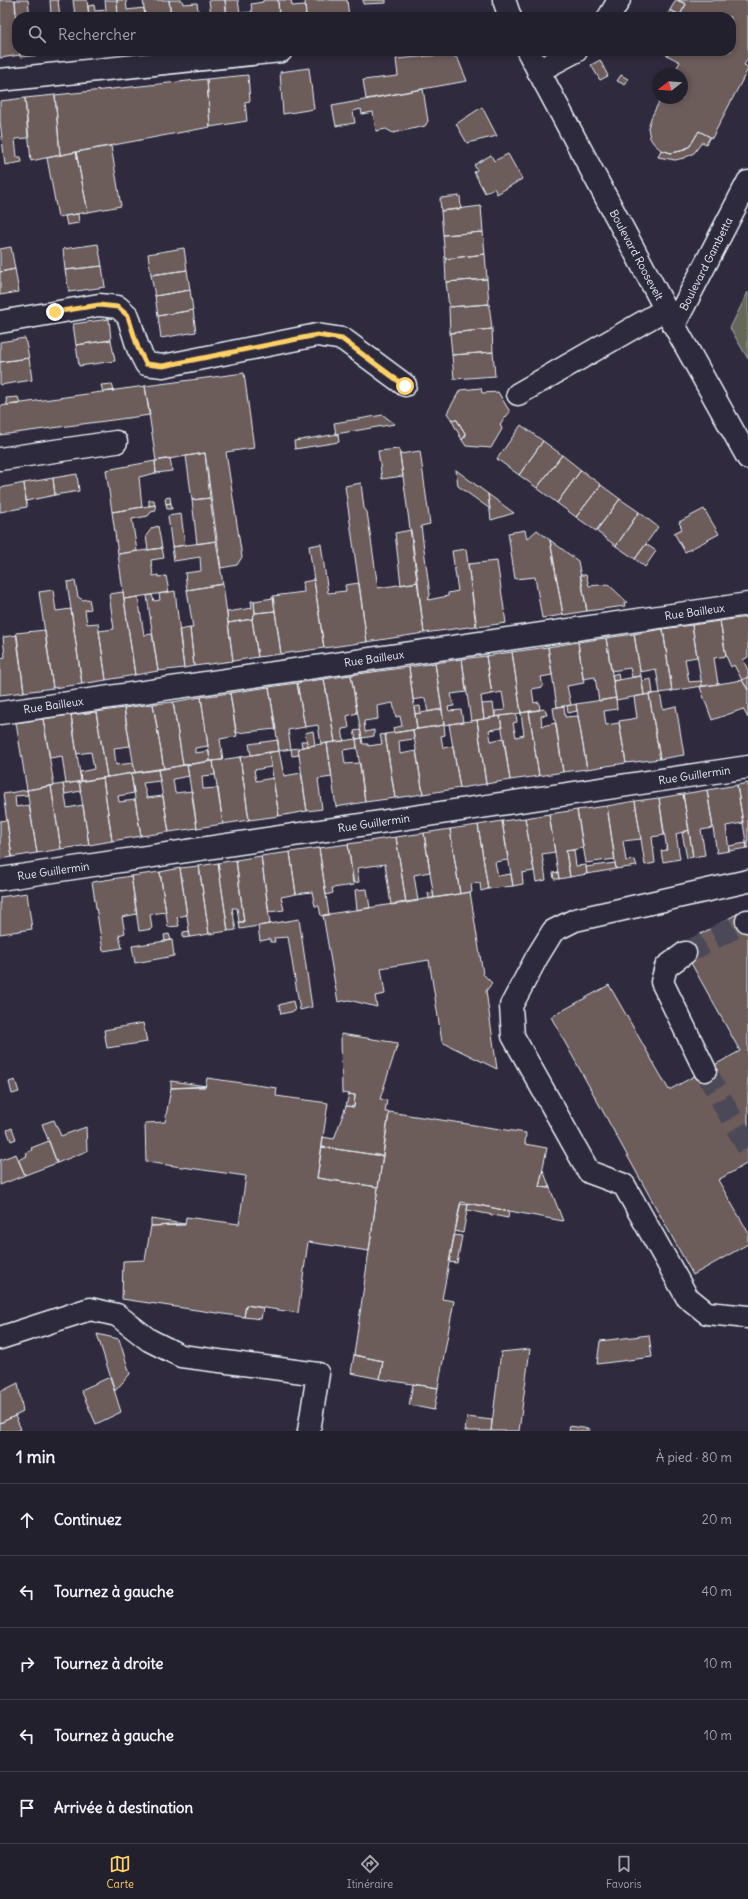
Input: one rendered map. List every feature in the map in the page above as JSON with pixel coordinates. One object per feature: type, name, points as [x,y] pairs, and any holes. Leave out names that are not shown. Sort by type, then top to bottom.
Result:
[{"type":"street","points":[[612,12],[620,0]]},
{"type":"street","points":[[0,80],[233,56]]},
{"type":"street","name":"Boulevard Roosevelt","points":[[530,56],[670,317],[748,458]]},
{"type":"street","points":[[538,71],[566,56]]},
{"type":"street","name":"Boulevard Gambetta","points":[[670,317],[748,182]]},
{"type":"street","points":[[0,322],[99,305],[118,307],[128,316],[138,348],[146,364],[163,366],[317,335],[342,339],[405,386]]},
{"type":"street","points":[[518,394],[670,317]]},
{"type":"street","points":[[0,459],[116,442]]},
{"type":"street","name":"Rue Bailleux","points":[[0,713],[748,604]]},
{"type":"street","name":"Rue Guillermin","points":[[0,879],[748,767]]},
{"type":"street","points":[[748,881],[575,920],[553,931],[537,957],[511,1006],[514,1036],[589,1172],[624,1185],[687,1297],[707,1313],[748,1317]]},
{"type":"street","points":[[685,953],[666,967],[662,982],[705,1070]]},
{"type":"street","points":[[0,1338],[90,1309],[117,1315],[149,1340],[181,1356],[318,1374],[309,1431]]},
{"type":"green space","points":[[748,292],[748,359],[730,328]]},
{"type":"building","points":[[0,0],[15,0],[15,12],[12,12],[12,56],[13,56],[0,58]]},
{"type":"building","points":[[15,0],[28,0],[29,12],[16,12]]},
{"type":"building","points":[[50,0],[58,0],[59,12],[51,12]]},
{"type":"building","points":[[73,0],[87,0],[88,12],[75,12]]},
{"type":"building","points":[[105,0],[117,0],[118,12],[89,12],[88,6],[94,5],[95,11],[106,10]]},
{"type":"building","points":[[117,0],[126,0],[127,10],[144,8],[144,12],[118,12]]},
{"type":"building","points":[[143,0],[169,0],[170,12],[144,12]]},
{"type":"building","points":[[169,0],[182,0],[183,4],[197,3],[198,12],[170,12]]},
{"type":"building","points":[[209,0],[225,0],[226,12],[211,12]]},
{"type":"building","points":[[225,0],[238,0],[240,12],[226,12]]},
{"type":"building","points":[[263,0],[278,0],[279,12],[252,12],[251,4],[263,2]]},
{"type":"building","points":[[278,0],[291,0],[292,6],[305,5],[306,12],[279,12]]},
{"type":"building","points":[[305,0],[347,0],[348,12],[306,12]]},
{"type":"building","points":[[363,0],[386,0],[386,3],[363,4]]},
{"type":"building","points":[[676,0],[686,4],[682,12],[674,12],[670,10]]},
{"type":"building","points":[[678,0],[748,0],[748,58],[744,65],[748,67],[748,69],[712,138],[699,131],[690,146],[681,151],[671,153],[661,150],[654,144],[650,138],[648,128],[658,104],[688,104],[688,68],[676,68],[680,62],[669,56],[736,56],[736,12],[682,12],[686,4]]},
{"type":"building","points":[[429,56],[454,56],[458,59],[467,81],[366,99],[363,80],[398,76],[396,59]]},
{"type":"building","points":[[600,60],[608,76],[600,80],[591,65]]},
{"type":"building","points":[[309,68],[314,109],[283,114],[280,72]]},
{"type":"building","points":[[248,75],[250,101],[245,102],[247,121],[210,127],[207,79]]},
{"type":"building","points":[[621,75],[628,79],[625,85],[617,81]]},
{"type":"building","points":[[207,79],[210,127],[60,155],[55,95]]},
{"type":"building","points":[[423,89],[428,121],[425,126],[393,133],[386,129],[376,131],[373,112],[362,114],[361,109],[353,111],[355,123],[336,126],[332,106]]},
{"type":"building","points":[[55,95],[60,155],[31,161],[25,98]]},
{"type":"building","points":[[25,98],[28,138],[15,139],[17,157],[21,157],[22,162],[5,165],[0,121],[0,101]]},
{"type":"building","points":[[482,107],[497,136],[467,143],[456,124]]},
{"type":"building","points":[[699,131],[710,137],[706,144],[702,142],[694,153],[684,158],[675,160],[658,157],[661,150],[671,153],[681,151],[690,146]]},
{"type":"building","points":[[111,146],[121,206],[88,212],[76,152]]},
{"type":"building","points":[[76,152],[88,212],[58,217],[47,158]]},
{"type":"building","points":[[508,154],[522,179],[497,194],[494,188],[485,193],[474,172],[477,170],[474,165],[491,155],[494,161]]},
{"type":"building","points":[[460,196],[461,209],[441,211],[440,198]]},
{"type":"building","points":[[481,206],[483,232],[443,235],[441,211]]},
{"type":"building","points":[[78,214],[79,223],[67,225],[65,216]]},
{"type":"building","points":[[483,232],[485,254],[445,259],[443,235]]},
{"type":"building","points":[[98,244],[102,266],[65,270],[63,249]]},
{"type":"building","points":[[11,247],[15,269],[0,272],[0,249]]},
{"type":"building","points":[[184,248],[187,270],[151,275],[148,254]]},
{"type":"building","points":[[485,254],[487,279],[446,282],[445,259]]},
{"type":"building","points":[[102,266],[105,287],[69,292],[65,270]]},
{"type":"building","points":[[15,269],[19,292],[0,295],[0,272]]},
{"type":"building","points":[[187,270],[190,290],[155,296],[151,275]]},
{"type":"building","points":[[487,279],[489,304],[449,307],[446,282]]},
{"type":"building","points":[[190,290],[193,310],[158,316],[155,296]]},
{"type":"building","points":[[489,304],[492,329],[450,333],[449,307]]},
{"type":"building","points":[[193,310],[196,332],[161,338],[158,316]]},
{"type":"building","points":[[109,319],[111,340],[76,345],[73,324]]},
{"type":"building","points":[[492,329],[493,352],[452,355],[450,333]]},
{"type":"building","points":[[25,338],[29,358],[0,362],[0,342]]},
{"type":"building","points":[[111,340],[115,361],[79,366],[76,345]]},
{"type":"building","points":[[493,352],[495,376],[454,379],[452,355]]},
{"type":"building","points":[[29,358],[32,380],[0,385],[0,362]]},
{"type":"building","points":[[244,373],[254,448],[226,452],[242,557],[237,565],[221,568],[205,453],[156,461],[145,386]]},
{"type":"building","points":[[112,384],[114,391],[103,392],[101,385]]},
{"type":"building","points":[[145,386],[150,415],[0,435],[0,406]]},
{"type":"building","points":[[481,388],[482,393],[498,392],[510,412],[500,424],[502,429],[491,448],[466,446],[462,440],[466,435],[457,420],[451,419],[447,413],[460,390]]},
{"type":"building","points":[[18,397],[20,404],[7,405],[6,398]]},
{"type":"building","points":[[383,415],[395,424],[336,434],[334,423]]},
{"type":"building","points":[[451,419],[457,420],[466,435],[462,440]]},
{"type":"building","points":[[521,425],[543,441],[519,475],[497,459]]},
{"type":"building","points":[[338,434],[339,442],[295,449],[294,441]]},
{"type":"building","points":[[543,441],[562,455],[537,488],[519,475]]},
{"type":"building","points":[[399,449],[403,476],[382,479],[378,451]]},
{"type":"building","points":[[420,451],[430,524],[421,526],[430,595],[428,600],[448,596],[448,593],[458,591],[452,551],[466,549],[476,626],[424,633],[400,454]]},
{"type":"building","points":[[205,453],[210,498],[192,500],[186,456]]},
{"type":"building","points":[[562,455],[581,470],[557,503],[537,488]]},
{"type":"building","points":[[170,458],[172,471],[156,473],[155,461]]},
{"type":"building","points":[[155,461],[156,473],[139,477],[142,507],[112,512],[106,470]]},
{"type":"building","points":[[456,470],[488,494],[490,509],[458,486]]},
{"type":"building","points":[[581,470],[601,485],[576,517],[557,503]]},
{"type":"building","points":[[77,474],[79,491],[55,495],[53,478]]},
{"type":"building","points":[[53,478],[55,495],[26,501],[24,483]]},
{"type":"building","points":[[24,483],[27,507],[0,512],[0,488]]},
{"type":"building","points":[[361,483],[364,508],[367,512],[378,588],[418,582],[424,633],[367,642],[345,486]]},
{"type":"building","points":[[601,485],[620,499],[596,531],[576,517]]},
{"type":"building","points":[[488,494],[514,513],[491,520]]},
{"type":"building","points":[[170,497],[171,503],[166,504],[165,498]]},
{"type":"building","points":[[210,498],[216,541],[197,544],[192,500]]},
{"type":"building","points":[[620,499],[639,512],[616,546],[596,531]]},
{"type":"building","points":[[149,500],[154,500],[155,505],[149,506]]},
{"type":"building","points":[[171,503],[172,509],[167,509],[166,504]]},
{"type":"building","points":[[155,505],[156,511],[151,512],[148,516],[132,519],[137,551],[118,554],[112,512]]},
{"type":"building","points":[[704,509],[719,534],[685,552],[674,533],[682,529],[679,522]]},
{"type":"building","points":[[639,512],[658,527],[635,559],[616,546]]},
{"type":"building","points":[[181,514],[185,545],[172,547],[168,516]]},
{"type":"building","points":[[158,526],[162,548],[148,550],[146,536],[152,528]]},
{"type":"building","points":[[411,530],[418,582],[401,585],[395,533]]},
{"type":"building","points":[[525,530],[527,539],[537,530],[550,540],[563,615],[542,618],[535,577],[515,579],[508,533]]},
{"type":"building","points":[[550,540],[578,561],[587,611],[563,615]]},
{"type":"building","points":[[216,541],[223,584],[187,590],[185,573],[201,571],[200,557],[174,561],[172,547]]},
{"type":"building","points":[[321,544],[328,593],[346,591],[345,585],[359,583],[367,642],[324,648],[309,546]]},
{"type":"building","points":[[646,544],[656,551],[645,567],[635,559]]},
{"type":"building","points":[[162,548],[164,558],[151,560],[153,576],[166,576],[169,592],[124,599],[118,554]]},
{"type":"building","points":[[497,561],[506,623],[477,627],[468,564]]},
{"type":"building","points":[[580,575],[586,575],[589,586],[608,584],[627,602],[624,603],[625,606],[587,611]]},
{"type":"building","points":[[314,580],[324,648],[281,654],[273,596],[304,592],[303,582]]},
{"type":"building","points":[[75,581],[78,597],[83,600],[89,599],[91,609],[85,610],[87,624],[98,623],[106,680],[82,684],[67,582]]},
{"type":"building","points":[[223,584],[233,661],[194,666],[190,628],[193,628],[187,590]]},
{"type":"building","points":[[53,590],[56,611],[71,609],[82,684],[53,688],[39,592]]},
{"type":"building","points":[[175,591],[184,668],[158,671],[147,596],[152,595],[154,601],[160,600],[159,594]]},
{"type":"building","points":[[123,592],[135,675],[106,680],[99,631],[114,629],[109,594]]},
{"type":"building","points":[[138,597],[144,635],[152,634],[158,671],[135,675],[124,599]]},
{"type":"building","points":[[273,598],[275,611],[255,613],[254,601]]},
{"type":"building","points":[[251,601],[254,601],[255,613],[252,619],[228,623],[227,612],[252,608]]},
{"type":"building","points":[[275,611],[281,654],[258,657],[252,619],[255,613]]},
{"type":"building","points":[[748,617],[748,657],[743,660],[748,670],[748,677],[742,680],[734,665],[731,667],[726,656],[720,621]]},
{"type":"building","points":[[252,619],[258,657],[233,661],[228,623]]},
{"type":"building","points":[[720,621],[726,656],[714,658],[718,684],[702,686],[692,625]]},
{"type":"building","points":[[692,625],[697,657],[685,659],[689,682],[701,681],[702,686],[672,691],[663,629]]},
{"type":"building","points":[[190,628],[194,666],[184,668],[179,630]]},
{"type":"building","points":[[663,629],[672,691],[660,693],[656,669],[640,672],[634,634]]},
{"type":"building","points":[[45,630],[53,688],[24,692],[16,633]]},
{"type":"building","points":[[634,634],[641,676],[632,677],[630,668],[611,671],[606,638]]},
{"type":"building","points":[[17,635],[24,692],[0,695],[0,658],[5,657],[3,637]]},
{"type":"building","points":[[606,638],[616,698],[599,701],[595,677],[583,679],[578,642]]},
{"type":"building","points":[[578,642],[584,683],[567,686],[571,705],[557,707],[548,647]]},
{"type":"building","points":[[548,647],[552,675],[541,677],[543,687],[532,689],[534,703],[539,702],[540,710],[521,713],[512,652]]},
{"type":"building","points":[[512,652],[521,713],[495,717],[495,711],[505,710],[502,692],[492,694],[486,656]]},
{"type":"building","points":[[486,656],[492,694],[481,696],[484,719],[471,721],[462,659]]},
{"type":"building","points":[[462,659],[466,692],[451,694],[454,706],[448,707],[449,711],[461,710],[463,722],[444,725],[435,663]]},
{"type":"building","points":[[435,663],[442,709],[428,712],[425,698],[413,700],[409,667]]},
{"type":"building","points":[[409,667],[417,729],[394,733],[393,728],[402,726],[400,716],[396,717],[393,703],[377,706],[378,719],[364,721],[365,732],[374,730],[374,736],[362,738],[351,675]]},
{"type":"building","points":[[618,673],[619,680],[613,681],[612,675]]},
{"type":"building","points":[[351,675],[357,713],[347,716],[349,728],[342,729],[344,741],[335,742],[324,679]]},
{"type":"building","points":[[641,676],[644,695],[616,700],[613,681]]},
{"type":"building","points":[[748,677],[748,690],[742,680]]},
{"type":"building","points":[[324,679],[335,742],[321,744],[318,725],[305,727],[297,683]]},
{"type":"building","points":[[651,679],[653,694],[644,695],[642,681]]},
{"type":"building","points":[[742,680],[748,690],[748,718],[743,709],[712,720],[700,687]]},
{"type":"building","points":[[297,683],[305,727],[288,730],[291,749],[279,751],[269,687]]},
{"type":"building","points":[[269,687],[276,729],[236,733],[230,693]]},
{"type":"building","points":[[230,693],[237,736],[220,739],[223,760],[210,761],[201,697]]},
{"type":"building","points":[[660,693],[663,709],[676,706],[684,755],[660,759],[649,694]]},
{"type":"building","points":[[649,694],[660,759],[626,763],[619,721],[637,718],[634,697]]},
{"type":"building","points":[[201,697],[208,746],[195,748],[195,753],[209,751],[210,761],[183,765],[173,702]]},
{"type":"building","points":[[616,698],[617,709],[604,711],[606,725],[619,723],[626,763],[587,769],[576,704]]},
{"type":"building","points":[[173,702],[183,765],[164,769],[153,704]]},
{"type":"building","points":[[493,703],[495,717],[484,719],[482,704]]},
{"type":"building","points":[[153,704],[164,769],[135,773],[124,708]]},
{"type":"building","points":[[576,704],[577,711],[568,713],[567,706]]},
{"type":"building","points":[[420,706],[421,713],[415,714],[414,707]]},
{"type":"building","points":[[564,706],[565,717],[578,716],[587,769],[563,772],[553,708]]},
{"type":"building","points":[[124,708],[130,746],[114,748],[116,765],[133,763],[135,773],[107,777],[96,712]]},
{"type":"building","points":[[442,709],[444,725],[417,729],[415,714]]},
{"type":"building","points":[[545,709],[547,715],[541,716],[542,726],[556,723],[563,772],[539,776],[529,711]]},
{"type":"building","points":[[529,711],[539,776],[510,780],[500,716],[516,714],[517,722],[513,723],[516,737],[524,735],[521,713]]},
{"type":"building","points":[[96,712],[107,777],[81,781],[80,772],[94,769],[91,752],[77,754],[71,715]]},
{"type":"building","points":[[71,715],[81,781],[66,784],[62,756],[50,758],[43,719]]},
{"type":"building","points":[[500,716],[502,728],[489,730],[491,741],[504,738],[510,780],[486,784],[477,720]]},
{"type":"building","points":[[43,719],[54,785],[27,790],[16,723]]},
{"type":"building","points":[[477,720],[486,784],[460,788],[449,724]]},
{"type":"building","points":[[444,725],[445,735],[441,736],[443,748],[453,746],[460,788],[423,794],[413,730]]},
{"type":"building","points":[[360,730],[362,738],[356,739],[354,731]]},
{"type":"building","points":[[413,730],[414,739],[399,741],[400,754],[416,751],[423,794],[395,798],[385,734]]},
{"type":"building","points":[[313,731],[315,745],[308,746],[305,733]]},
{"type":"building","points":[[385,734],[395,798],[365,802],[356,739],[362,738],[363,744],[368,744],[368,746],[382,744],[380,735]]},
{"type":"building","points":[[356,739],[357,748],[343,750],[345,764],[360,763],[365,802],[336,807],[327,743]]},
{"type":"building","points":[[278,740],[279,751],[251,755],[249,744]]},
{"type":"building","points":[[301,741],[307,741],[308,746],[302,747]]},
{"type":"building","points":[[327,743],[332,777],[318,779],[322,809],[307,811],[298,748]]},
{"type":"building","points":[[298,748],[299,755],[292,756],[291,749]]},
{"type":"building","points":[[279,751],[284,776],[301,773],[307,811],[279,816],[269,752]]},
{"type":"building","points":[[269,752],[271,767],[254,770],[256,781],[273,778],[279,816],[249,820],[240,757]]},
{"type":"building","points":[[240,757],[249,820],[223,824],[213,761]]},
{"type":"building","points":[[213,761],[215,775],[202,776],[203,789],[218,788],[223,824],[197,828],[187,765]]},
{"type":"building","points":[[187,765],[189,776],[173,779],[175,793],[192,791],[197,828],[169,832],[158,769]]},
{"type":"building","points":[[158,769],[160,781],[143,783],[147,798],[163,796],[169,832],[141,836],[131,773]]},
{"type":"building","points":[[131,773],[134,793],[118,796],[119,802],[135,800],[141,836],[112,841],[103,778]]},
{"type":"building","points":[[103,778],[112,841],[89,845],[79,782]]},
{"type":"building","points":[[79,782],[81,791],[65,794],[63,784]]},
{"type":"building","points":[[748,783],[748,848],[747,848],[737,785]]},
{"type":"building","points":[[63,784],[67,808],[83,805],[89,845],[61,849],[51,786]]},
{"type":"building","points":[[737,785],[743,823],[726,826],[729,851],[717,853],[707,790]]},
{"type":"building","points":[[51,786],[61,849],[37,853],[27,790]]},
{"type":"building","points":[[27,790],[28,795],[15,796],[16,807],[29,805],[37,853],[12,857],[3,794]]},
{"type":"building","points":[[707,790],[713,828],[701,830],[705,855],[693,857],[683,794]]},
{"type":"building","points":[[683,794],[689,830],[676,834],[680,859],[663,862],[661,851],[667,850],[659,798]]},
{"type":"building","points":[[659,798],[664,835],[652,837],[655,863],[645,865],[635,801]]},
{"type":"building","points":[[635,801],[641,839],[623,841],[626,861],[635,860],[637,866],[616,869],[607,806]]},
{"type":"building","points":[[607,806],[615,859],[586,863],[577,810]]},
{"type":"building","points":[[577,810],[583,848],[566,851],[570,877],[559,879],[549,814]]},
{"type":"building","points":[[549,814],[555,852],[542,854],[546,880],[536,882],[525,818]]},
{"type":"building","points":[[525,818],[534,871],[522,873],[523,884],[513,886],[502,821]]},
{"type":"building","points":[[7,820],[12,857],[0,859],[0,821]]},
{"type":"building","points":[[502,821],[508,860],[495,862],[498,876],[511,874],[513,886],[488,889],[478,825]]},
{"type":"building","points":[[478,825],[488,889],[481,891],[480,883],[471,884],[472,892],[460,894],[450,829]]},
{"type":"building","points":[[450,829],[460,894],[434,898],[424,833]]},
{"type":"building","points":[[689,830],[693,857],[687,858],[682,833]]},
{"type":"building","points":[[424,833],[430,872],[414,875],[418,901],[406,903],[396,837]]},
{"type":"building","points":[[396,837],[406,903],[391,905],[385,864],[357,868],[359,882],[353,883],[348,844]]},
{"type":"building","points":[[746,843],[747,848],[729,851],[729,846]]},
{"type":"building","points":[[348,844],[354,885],[332,888],[333,893],[326,895],[319,848]]},
{"type":"building","points":[[319,848],[329,915],[321,916],[319,906],[315,906],[312,892],[296,894],[290,852]]},
{"type":"building","points":[[574,850],[576,866],[586,865],[587,874],[570,877],[566,851]]},
{"type":"building","points":[[290,852],[296,894],[281,897],[284,910],[269,912],[261,856]]},
{"type":"building","points":[[261,856],[270,924],[240,929],[239,922],[244,922],[236,860]]},
{"type":"building","points":[[236,860],[244,922],[239,922],[237,908],[232,908],[236,930],[228,931],[218,863]]},
{"type":"building","points":[[218,863],[228,931],[209,934],[199,866]]},
{"type":"building","points":[[615,863],[616,869],[587,874],[586,867]]},
{"type":"building","points":[[199,866],[209,934],[190,937],[180,868]]},
{"type":"building","points":[[180,868],[187,915],[177,917],[179,926],[168,927],[160,872]]},
{"type":"building","points":[[160,872],[166,912],[150,914],[152,929],[139,931],[131,876]]},
{"type":"building","points":[[558,872],[559,879],[554,879],[553,873]]},
{"type":"building","points":[[131,876],[137,914],[122,917],[125,933],[119,935],[122,948],[103,951],[92,882]]},
{"type":"building","points":[[367,889],[370,908],[357,910],[355,890]]},
{"type":"building","points":[[433,892],[434,898],[429,899],[428,893]]},
{"type":"building","points":[[470,892],[483,974],[492,983],[486,991],[497,1069],[442,1042],[429,960],[381,968],[385,994],[375,996],[377,1007],[349,1000],[338,1002],[323,915]]},
{"type":"building","points":[[27,893],[32,929],[0,934],[0,897]]},
{"type":"building","points":[[742,911],[748,922],[748,1163],[718,1180],[748,1232],[748,1244],[693,1275],[551,1017],[609,985],[669,1090],[740,1051],[681,945]]},
{"type":"building","points":[[299,919],[312,1007],[300,1010],[288,937],[274,938],[275,942],[270,942],[270,939],[260,941],[258,926]]},
{"type":"building","points":[[189,931],[190,937],[183,938],[183,932]]},
{"type":"building","points":[[169,934],[171,940],[165,941],[164,935]]},
{"type":"building","points":[[172,940],[174,956],[135,963],[132,946]]},
{"type":"building","points":[[293,1001],[295,1011],[281,1014],[279,1005]]},
{"type":"building","points":[[143,1023],[147,1042],[107,1048],[104,1030]]},
{"type":"building","points":[[341,1034],[398,1043],[380,1099],[387,1100],[385,1112],[389,1112],[383,1156],[322,1147],[323,1137],[334,1139],[346,1106],[354,1107],[355,1095],[342,1093]]},
{"type":"building","points":[[207,1078],[277,1088],[276,1096],[328,1103],[317,1178],[378,1187],[369,1251],[308,1242],[298,1313],[246,1305],[244,1317],[122,1299],[123,1261],[145,1260],[151,1226],[185,1225],[186,1217],[239,1224],[246,1176],[146,1162],[145,1123],[165,1122],[171,1088],[205,1087]]},
{"type":"building","points":[[15,1080],[19,1092],[12,1094],[9,1082]]},
{"type":"building","points":[[171,1081],[206,1086],[171,1088]]},
{"type":"building","points":[[349,1094],[355,1095],[354,1107],[346,1106]]},
{"type":"building","points":[[389,1112],[526,1133],[525,1144],[547,1148],[539,1187],[550,1188],[563,1221],[461,1202],[442,1299],[454,1301],[438,1388],[380,1379],[383,1361],[354,1355]]},
{"type":"building","points":[[54,1120],[61,1136],[86,1127],[87,1151],[57,1163],[42,1124]]},
{"type":"building","points":[[12,1128],[16,1139],[11,1141],[7,1130]]},
{"type":"building","points":[[49,1141],[57,1163],[25,1175],[18,1160],[27,1156],[26,1153],[32,1150],[31,1148]]},
{"type":"building","points":[[322,1147],[383,1156],[378,1187],[317,1178]]},
{"type":"building","points":[[16,1154],[25,1175],[0,1185],[0,1160]]},
{"type":"building","points":[[543,1170],[550,1188],[539,1187]]},
{"type":"building","points":[[468,1203],[509,1211],[508,1218],[467,1210]]},
{"type":"building","points":[[460,1204],[468,1205],[463,1233],[455,1231]]},
{"type":"building","points":[[151,1219],[185,1224],[151,1226]]},
{"type":"building","points":[[454,1235],[462,1236],[457,1263],[449,1262]]},
{"type":"building","points":[[246,1305],[263,1308],[261,1319],[244,1317]]},
{"type":"building","points":[[97,1334],[119,1339],[130,1374],[115,1391]]},
{"type":"building","points":[[649,1335],[652,1357],[597,1364],[600,1341]]},
{"type":"building","points":[[530,1349],[519,1431],[491,1431],[501,1352]]},
{"type":"building","points":[[354,1355],[383,1361],[380,1379],[351,1373]]},
{"type":"building","points":[[110,1377],[121,1412],[96,1424],[81,1390]]},
{"type":"building","points":[[18,1383],[23,1412],[0,1423],[0,1392]]},
{"type":"building","points":[[413,1384],[438,1388],[434,1410],[409,1405]]},
{"type":"building","points":[[15,1416],[21,1429],[16,1431],[0,1431],[0,1423]]},
{"type":"building","points":[[467,1417],[492,1420],[491,1431],[465,1431]]},
{"type":"building","points":[[570,1426],[590,1429],[589,1431],[569,1431]]},
{"type":"tunnel","points":[[685,953],[747,921]]},
{"type":"tunnel","points":[[705,1070],[748,1148]]},
{"type":"route","points":[[55,312],[99,305],[118,307],[128,316],[138,348],[146,364],[163,366],[241,349],[317,335],[342,339],[405,386]]}]
